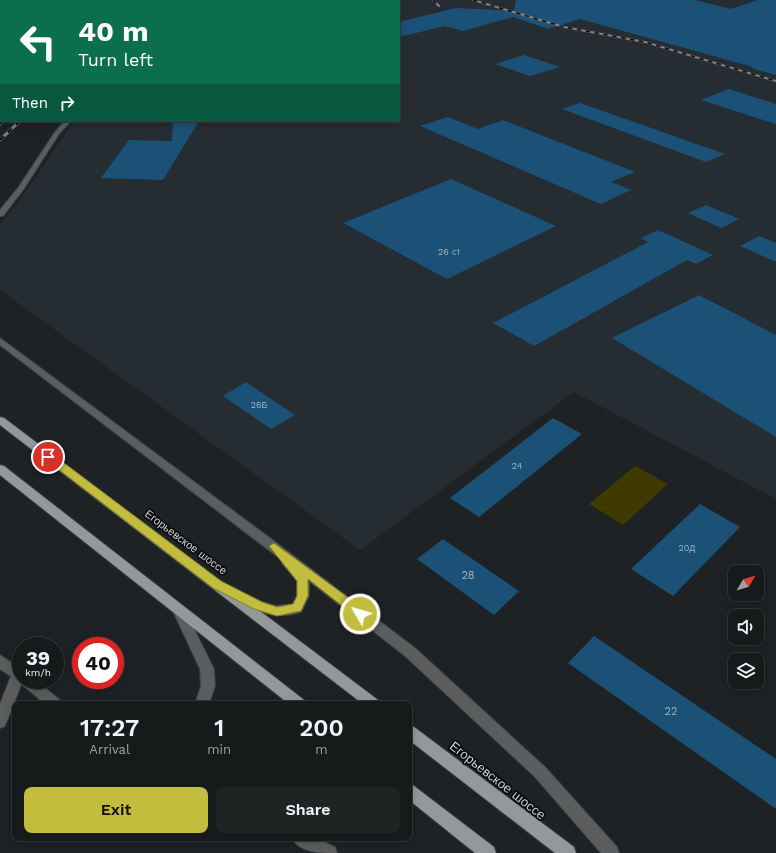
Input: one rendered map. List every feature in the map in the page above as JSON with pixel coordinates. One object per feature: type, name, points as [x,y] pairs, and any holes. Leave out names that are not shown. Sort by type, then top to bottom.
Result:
[{"type":"main road","name":"Егорьевское шоссе","points":[[0,420],[369,701]]},
{"type":"main road","points":[[0,468],[294,701]]},
{"type":"main road","name":"Егорьевское шоссе","points":[[412,734],[568,853]]},
{"type":"main road","points":[[412,793],[488,853]]},
{"type":"street","points":[[0,214],[21,189],[57,133],[67,122]]},
{"type":"street","points":[[0,341],[274,546],[410,652],[540,772],[611,853]]},
{"type":"street","points":[[217,584],[258,606],[277,612],[297,608],[303,596],[303,580],[274,546]]},
{"type":"street","points":[[178,609],[207,669],[208,686],[203,701]]},
{"type":"street","points":[[0,661],[12,670]]},
{"type":"street","points":[[0,722],[15,689]]},
{"type":"street","points":[[36,689],[51,701]]},
{"type":"street","points":[[306,841],[329,853]]},
{"type":"shaded area","points":[[400,0],[776,0],[776,499],[574,392],[360,550],[0,290],[0,224],[22,197],[73,122],[400,122]]},
{"type":"shaded area","points":[[635,466],[668,484],[623,525],[589,504]]},
{"type":"building","points":[[516,0],[695,0],[731,9],[758,0],[776,0],[776,75],[750,68],[753,67],[580,19],[548,29],[513,17],[463,31],[445,26],[400,37],[400,22],[456,8],[514,11]]},
{"type":"building","points":[[524,55],[560,67],[530,76],[495,64]]},
{"type":"building","points":[[729,89],[776,104],[776,124],[701,100]]},
{"type":"building","points":[[580,103],[725,154],[706,162],[562,109]]},
{"type":"building","points":[[448,117],[478,129],[503,120],[635,172],[611,182],[631,190],[601,204],[420,126]]},
{"type":"building","points":[[173,122],[198,122],[163,180],[101,178],[129,140],[172,141]]},
{"type":"building","points":[[451,179],[556,226],[447,279],[343,223]]},
{"type":"building","points":[[706,205],[739,219],[721,228],[688,213]]},
{"type":"building","points":[[658,230],[713,255],[696,264],[687,260],[534,346],[493,323],[648,242],[641,238]]},
{"type":"building","points":[[759,236],[776,243],[776,262],[740,246]]},
{"type":"building","points":[[699,295],[776,335],[776,437],[612,338]]},
{"type":"building","points":[[246,382],[295,415],[271,429],[223,396]]},
{"type":"building","points":[[553,418],[582,434],[479,517],[450,498]]},
{"type":"building","points":[[700,504],[740,527],[673,596],[631,569]]},
{"type":"building","points":[[443,539],[519,591],[494,615],[417,559]]},
{"type":"building","points":[[594,636],[776,759],[776,809],[568,663]]},
{"type":"railway","points":[[433,0],[439,6]]},
{"type":"railway","points":[[473,0],[564,27],[645,42],[776,81]]},
{"type":"railway","points":[[0,140],[19,122]]},
{"type":"route","points":[[48,457],[217,584],[258,606],[277,612],[297,608],[303,596],[303,580],[274,546],[360,614]]}]
